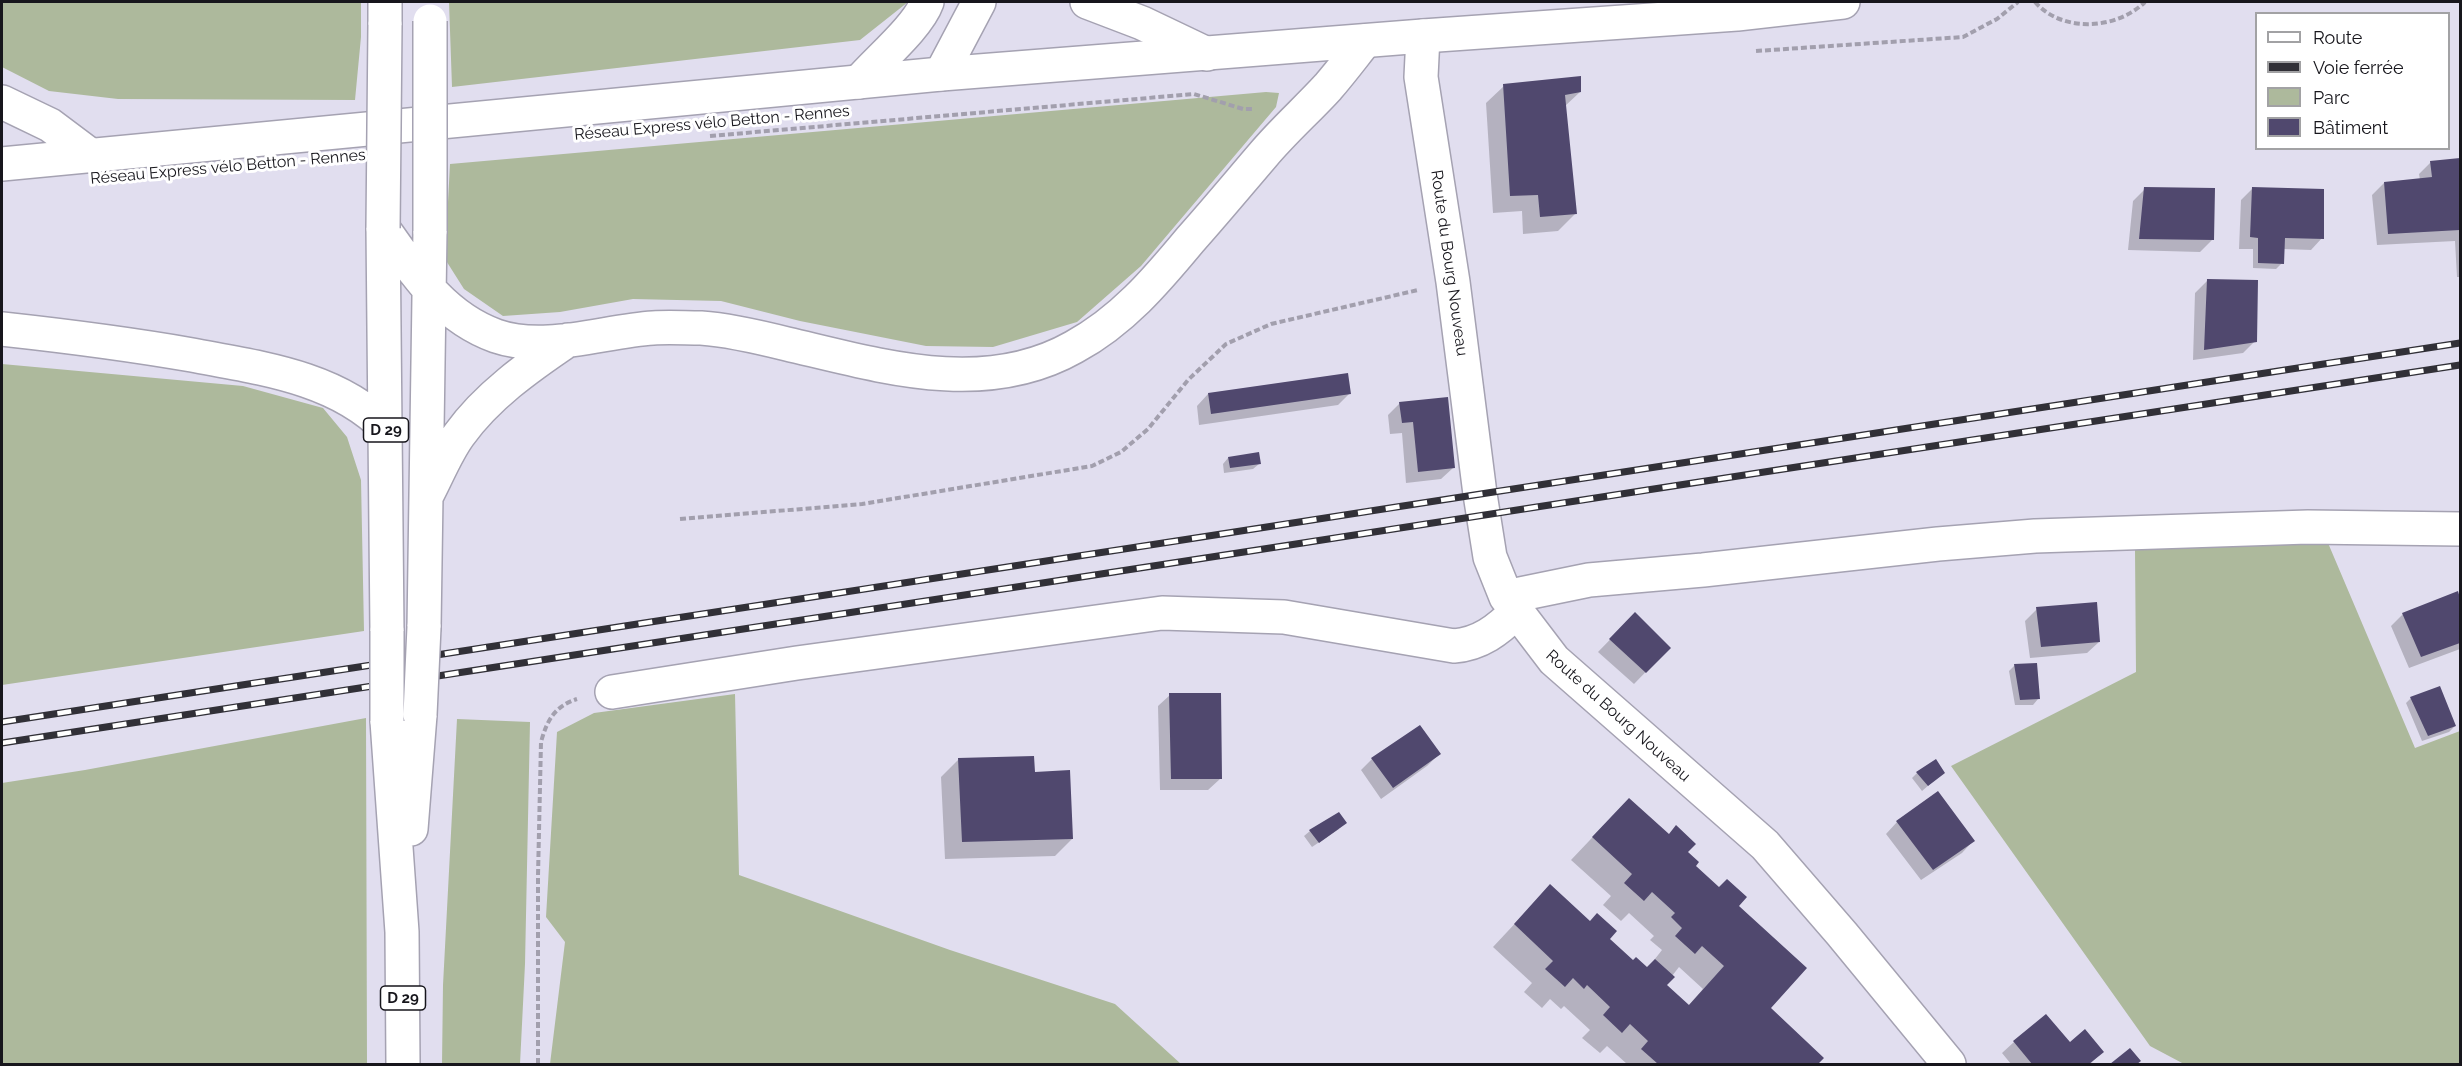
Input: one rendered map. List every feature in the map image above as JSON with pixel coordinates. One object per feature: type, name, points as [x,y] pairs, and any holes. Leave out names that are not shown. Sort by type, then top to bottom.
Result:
[{"type":"main road","points":[[859,82],[901,38],[924,10],[927,2]]},
{"type":"main road","points":[[941,74],[979,2]]},
{"type":"main road","points":[[1088,2],[1142,22],[1207,54]]},
{"type":"main road","points":[[1737,14],[1788,2]]},
{"type":"main road","points":[[2,164],[941,74],[1365,40],[1737,14],[1843,2]]},
{"type":"main road","name":"D 29","points":[[402,932],[420,715],[424,627],[430,231],[430,11]]},
{"type":"main road","name":"D 29","points":[[385,13],[383,228],[387,721],[402,932],[404,1065]]},
{"type":"main road","name":"Route du Bourg Nouveau","points":[[1423,36],[1421,77],[1453,282],[1490,557],[1511,604],[1568,675],[1765,845],[1842,934],[1948,1065]]},
{"type":"main road","points":[[383,228],[428,290],[470,324],[495,336],[513,341],[568,340],[652,328],[702,328],[735,332],[894,369],[962,376],[1001,372],[1040,362],[1073,348],[1112,323],[1148,289],[1272,144],[1329,85],[1365,40]]},
{"type":"main road","points":[[2,102],[50,125],[90,155]]},
{"type":"main road","points":[[2,329],[113,341],[288,374],[332,390],[376,417],[386,428]]},
{"type":"main road","points":[[425,500],[454,444],[475,417],[527,368],[568,340]]},
{"type":"main road","points":[[612,692],[797,663],[1162,613],[1284,617],[1454,646],[1470,645],[1486,637],[1511,604],[1589,580],[2035,536],[2308,527],[2460,529]]},
{"type":"path","points":[[2035,2],[2044,12],[2069,22],[2101,24],[2135,11],[2145,2]]},
{"type":"path","name":"Réseau Express vélo Betton - Rennes","points":[[705,136],[1194,94],[1243,109],[1308,108]]},
{"type":"path","points":[[680,519],[862,504],[1092,466],[1121,452],[1148,429],[1188,380],[1226,344],[1271,324],[1453,282]]},
{"type":"path","points":[[538,1065],[541,742],[546,723],[558,707],[574,699],[612,692]]},
{"type":"green space","points":[[2,2],[361,2],[361,37],[355,100],[118,99],[49,91],[2,67]]},
{"type":"green space","points":[[449,2],[908,2],[860,40],[452,87]]},
{"type":"green space","points":[[1266,92],[1279,93],[1276,107],[1141,266],[1077,322],[993,347],[926,346],[800,321],[721,301],[633,299],[560,312],[503,316],[464,289],[445,259],[450,164]]},
{"type":"green space","points":[[2,364],[243,386],[323,408],[347,437],[361,480],[364,631],[2,685]]},
{"type":"green space","points":[[2328,543],[2415,748],[2460,731],[2460,1064],[2184,1064],[2150,1046],[1951,766],[2136,672],[2135,550]]},
{"type":"green space","points":[[735,694],[739,875],[950,950],[1115,1004],[1181,1064],[550,1064],[565,942],[546,917],[557,732],[594,713]]},
{"type":"green space","points":[[366,718],[367,1064],[2,1064],[2,783]]},
{"type":"green space","points":[[457,719],[530,722],[525,964],[520,1064],[442,1064],[443,985]]},
{"type":"building","points":[[1581,76],[1581,92],[1565,95],[1577,214],[1540,217],[1538,195],[1510,196],[1503,84]]},
{"type":"building","points":[[2460,158],[2460,230],[2388,234],[2384,182],[2432,177],[2430,161]]},
{"type":"building","points":[[2144,187],[2215,188],[2214,240],[2139,239]]},
{"type":"building","points":[[2252,187],[2324,189],[2324,239],[2285,238],[2284,264],[2258,263],[2258,238],[2250,237]]},
{"type":"building","points":[[2207,279],[2258,280],[2257,342],[2204,350]]},
{"type":"building","points":[[1348,373],[1351,394],[1211,414],[1208,393]]},
{"type":"building","points":[[1448,397],[1455,468],[1418,472],[1413,422],[1402,423],[1399,402]]},
{"type":"building","points":[[1259,452],[1261,464],[1230,468],[1228,457]]},
{"type":"building","points":[[2458,591],[2460,643],[2421,657],[2402,613]]},
{"type":"building","points":[[2097,602],[2100,642],[2041,647],[2036,607]]},
{"type":"building","points":[[1635,612],[1671,648],[1646,673],[1609,639]]},
{"type":"building","points":[[2037,663],[2040,699],[2020,700],[2014,664]]},
{"type":"building","points":[[2440,686],[2456,726],[2428,736],[2410,697]]},
{"type":"building","points":[[1169,693],[1221,693],[1222,779],[1171,779]]},
{"type":"building","points":[[1420,725],[1441,754],[1393,788],[1371,758]]},
{"type":"building","points":[[1034,756],[1035,772],[1070,770],[1073,839],[962,842],[958,758]]},
{"type":"building","points":[[1936,759],[1945,773],[1928,786],[1916,772]]},
{"type":"building","points":[[1938,791],[1975,841],[1933,870],[1896,821]]},
{"type":"building","points":[[1629,798],[1669,834],[1676,825],[1696,844],[1688,852],[1699,862],[1696,866],[1719,887],[1727,879],[1747,897],[1739,906],[1807,968],[1771,1008],[1824,1058],[1818,1064],[1658,1064],[1641,1049],[1648,1041],[1630,1024],[1622,1033],[1603,1015],[1610,1007],[1587,985],[1584,989],[1573,978],[1565,987],[1545,969],[1553,961],[1514,924],[1550,884],[1590,921],[1597,913],[1617,931],[1610,939],[1633,960],[1636,957],[1647,967],[1655,959],[1675,977],[1667,985],[1689,1005],[1724,966],[1702,946],[1695,954],[1675,936],[1682,928],[1671,917],[1675,913],[1652,892],[1644,901],[1624,883],[1632,874],[1592,837]]},
{"type":"building","points":[[1339,812],[1347,823],[1319,843],[1309,830]]},
{"type":"building","points":[[2046,1014],[2070,1042],[2085,1029],[2104,1052],[2089,1064],[2032,1064],[2013,1041]]},
{"type":"building","points":[[2130,1048],[2141,1061],[2137,1064],[2110,1064]]},
{"type":"railway","points":[[2,722],[2460,343]]},
{"type":"railway","points":[[2,743],[2460,365]]}]
